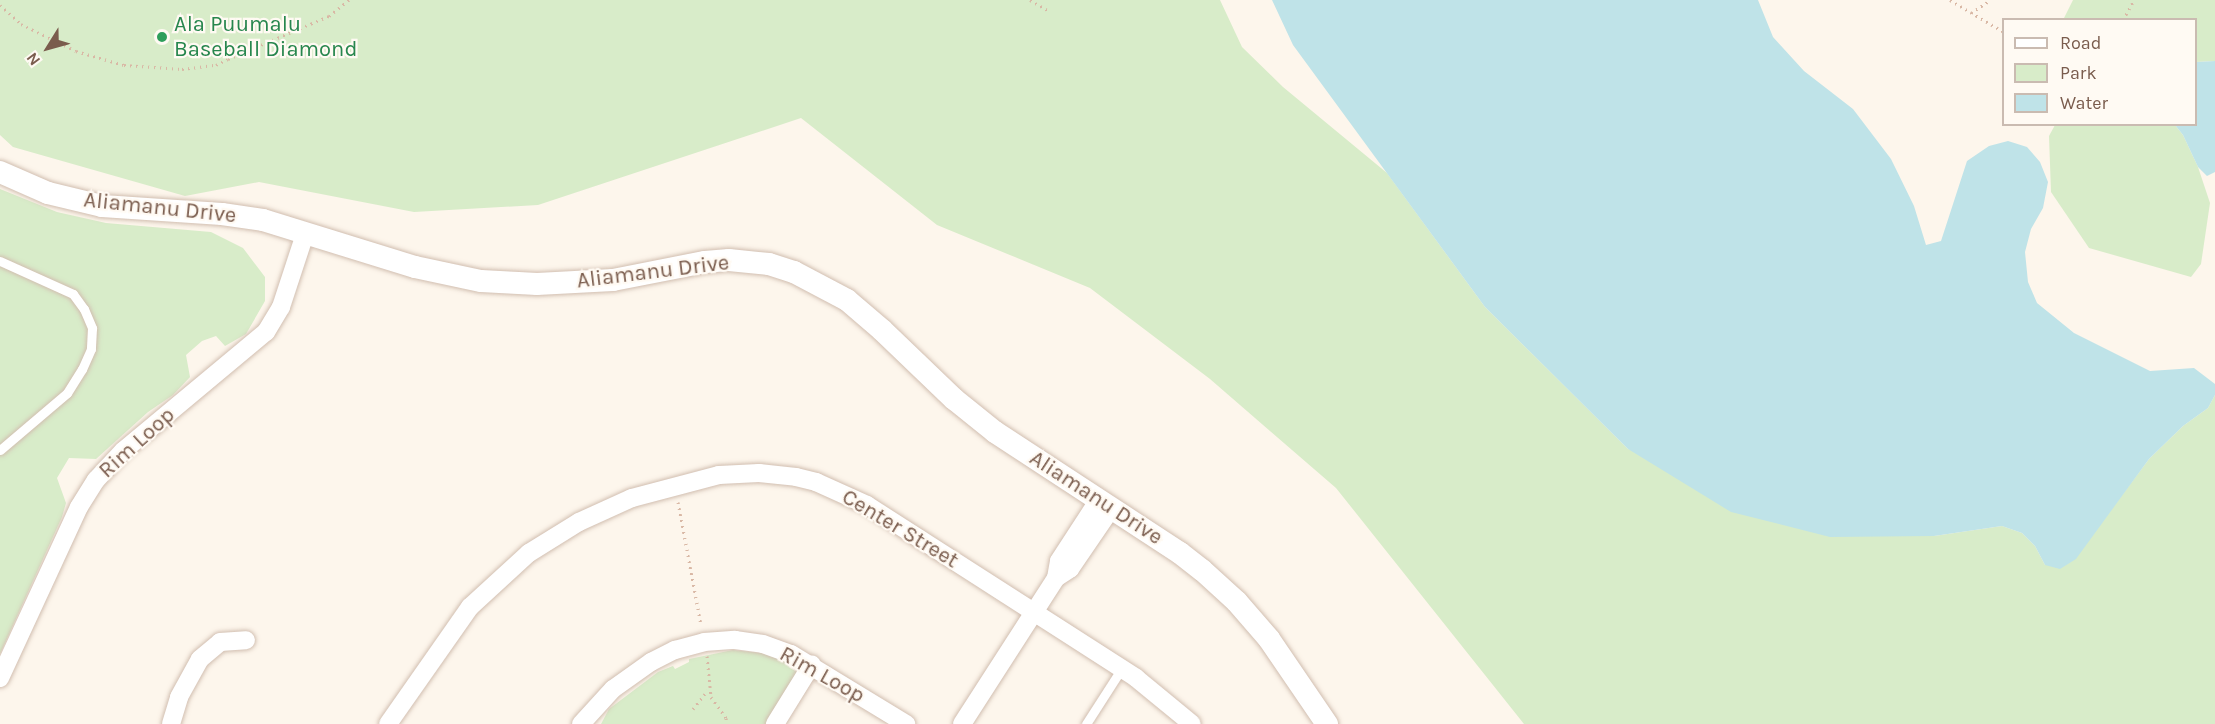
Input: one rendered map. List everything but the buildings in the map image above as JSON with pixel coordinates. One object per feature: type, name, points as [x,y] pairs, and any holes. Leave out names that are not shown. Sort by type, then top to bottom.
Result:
[{"type":"street","name":"Aliamanu Drive","points":[[0,172],[48,193],[102,206],[246,217],[449,275],[507,283],[569,284],[613,280],[705,262],[729,261],[769,264],[794,272],[848,300],[963,406],[995,432],[1180,553],[1237,602],[1288,663],[1327,724]]},
{"type":"street","name":"Rim Loop","points":[[0,678],[79,507],[96,480],[123,451],[248,350],[266,332],[281,307],[305,234]]},
{"type":"street","name":"Center Street","points":[[387,724],[470,607],[529,553],[579,522],[632,498],[719,475],[779,474],[834,489],[867,505],[1122,668],[1168,701],[1192,724]]},
{"type":"street","points":[[962,724],[1056,578],[1059,561],[1104,505]]},
{"type":"street","points":[[171,724],[179,697],[200,658],[220,642],[246,640]]},
{"type":"street","name":"Rim Loop","points":[[582,724],[600,701],[629,676],[675,650],[704,642],[735,640],[763,644],[812,664],[906,724]]},
{"type":"street","points":[[775,724],[812,664]]},
{"type":"lane","points":[[0,261],[73,294],[84,309],[92,328],[91,350],[67,393],[0,450]]},
{"type":"lane","points":[[1086,724],[1122,668]]},
{"type":"path","points":[[0,5],[21,24],[76,51],[124,65],[182,69],[216,65],[329,16],[349,0]]},
{"type":"path","points":[[1030,0],[1049,11]]},
{"type":"path","points":[[1950,0],[2002,31]]},
{"type":"path","points":[[1971,13],[1990,0]]},
{"type":"path","points":[[2124,18],[2134,0]]},
{"type":"path","points":[[676,494],[702,630]]},
{"type":"path","points":[[706,651],[711,697],[726,718],[727,724]]},
{"type":"path","points":[[693,709],[704,699],[709,689]]},
{"type":"green space","points":[[0,0],[1220,0],[1242,47],[1283,87],[1387,173],[1485,307],[1628,449],[1934,536],[2002,526],[2022,533],[2035,546],[2045,565],[2096,530],[2149,459],[2183,426],[2208,408],[2215,395],[2215,724],[1524,724],[1336,488],[1210,379],[1090,288],[937,225],[801,118],[538,205],[414,212],[259,182],[185,196],[13,147],[0,135]]},
{"type":"green space","points":[[2073,0],[2215,0],[2215,61],[2197,62],[2197,18],[2064,18]]},
{"type":"green space","points":[[2054,126],[2176,126],[2183,135],[2198,167],[2210,203],[2201,264],[2191,277],[2089,248],[2051,192],[2049,136]]},
{"type":"green space","points":[[0,189],[57,212],[106,223],[211,232],[243,248],[265,277],[265,301],[246,334],[225,346],[216,336],[202,341],[186,355],[190,377],[173,395],[148,412],[96,459],[69,458],[57,478],[66,503],[62,517],[0,654]]},
{"type":"green space","points":[[733,650],[761,653],[786,661],[790,668],[806,677],[775,724],[601,724],[609,709],[658,672],[673,666],[675,669],[689,662],[689,659]]},
{"type":"water","points":[[1272,0],[1758,0],[1773,37],[1804,71],[1853,109],[1891,159],[1914,206],[1926,245],[1941,241],[1967,161],[1989,146],[2008,141],[2027,147],[2040,162],[2048,182],[2043,208],[2031,229],[2025,252],[2028,282],[2037,303],[2074,333],[2150,371],[2194,368],[2215,384],[2215,395],[2208,408],[2183,426],[2149,459],[2076,559],[2060,569],[2045,565],[2035,546],[2022,533],[2002,526],[1934,536],[1830,537],[1731,512],[1628,449],[1485,307],[1293,45]]},
{"type":"water","points":[[2215,61],[2215,172],[2207,176],[2198,167],[2183,135],[2176,126],[2197,126],[2197,62]]},
{"type":"place","name":"Ala Puumalu Baseball Diamond","points":[[162,37]]}]
